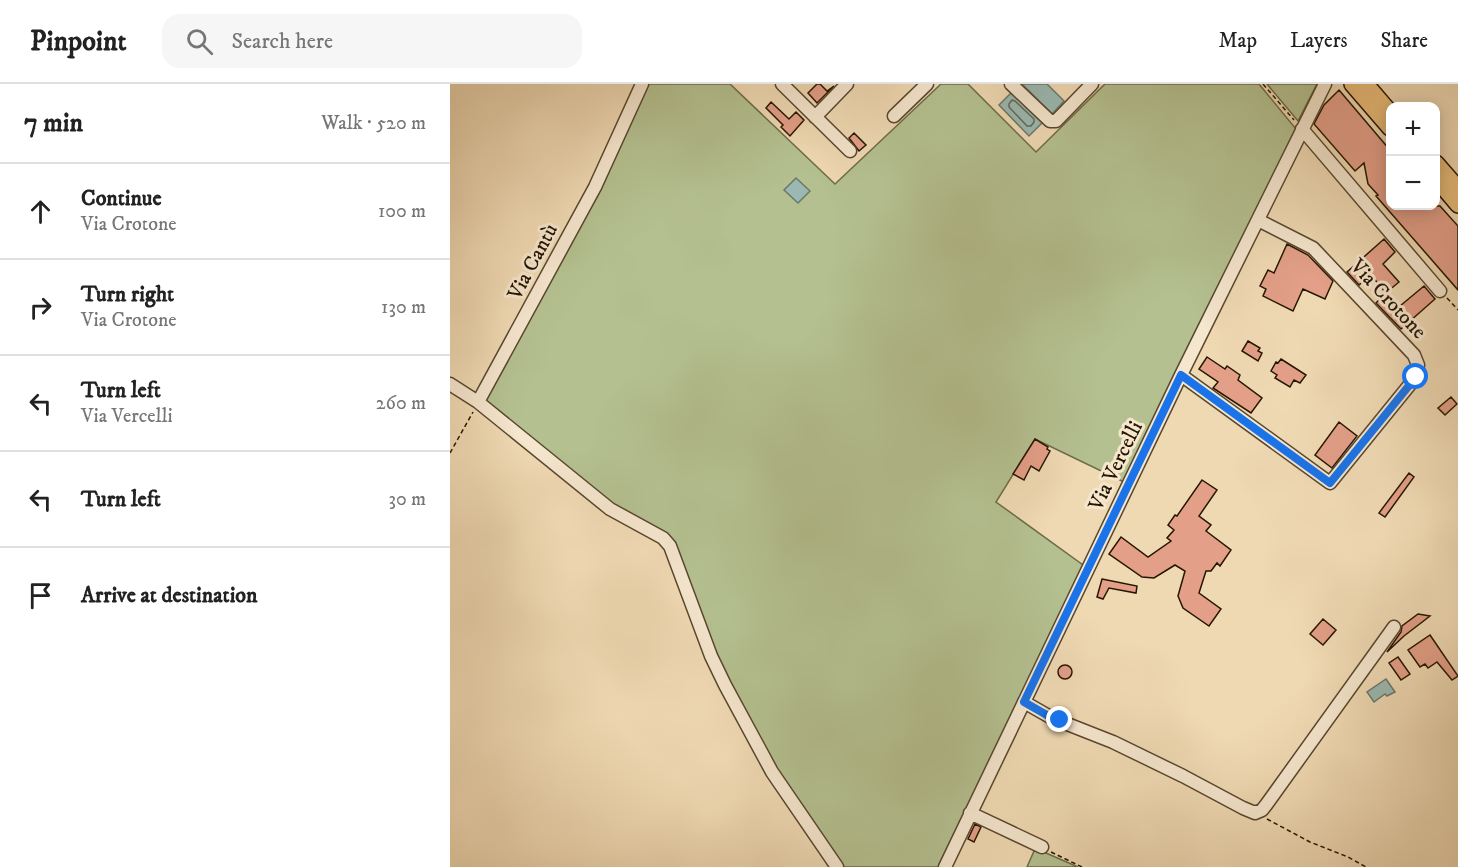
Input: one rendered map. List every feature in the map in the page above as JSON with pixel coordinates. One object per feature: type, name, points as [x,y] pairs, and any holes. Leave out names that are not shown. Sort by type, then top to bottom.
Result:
[{"type":"main road","points":[[1352,84],[1386,123]]},
{"type":"main road","points":[[1366,84],[1386,107]]},
{"type":"main road","points":[[1440,167],[1457,184]]},
{"type":"main road","points":[[1440,184],[1458,205]]},
{"type":"street","name":"Via Cantù","points":[[478,402],[585,206],[642,84]]},
{"type":"street","points":[[783,84],[850,151]]},
{"type":"street","points":[[816,117],[847,84]]},
{"type":"street","points":[[894,116],[927,84]]},
{"type":"street","points":[[1011,84],[1050,121],[1056,121],[1092,84]]},
{"type":"street","name":"Via Vercelli","points":[[945,867],[1181,375],[1325,84]]},
{"type":"street","points":[[1302,129],[1440,291]]},
{"type":"street","name":"Via Crotone","points":[[1181,375],[1330,483],[1416,377],[1418,365],[1414,355],[1313,248],[1258,220]]},
{"type":"street","points":[[450,384],[478,402],[592,496],[629,520],[663,538],[670,546],[711,656],[725,686],[772,772],[837,867]]},
{"type":"street","points":[[1024,702],[1052,718],[1113,742],[1255,813],[1266,805],[1394,627]]},
{"type":"street","points":[[970,813],[1042,847]]},
{"type":"path","points":[[1263,84],[1302,129]]},
{"type":"path","points":[[1440,291],[1458,310]]},
{"type":"path","points":[[450,453],[478,402]]},
{"type":"path","points":[[1255,813],[1310,842],[1366,867]]},
{"type":"path","points":[[1042,847],[1082,867]]},
{"type":"green space","points":[[648,84],[730,84],[835,184],[941,84],[968,84],[1036,152],[1105,84],[1259,84],[1296,129],[1124,482],[1035,439],[996,502],[1083,565],[941,867],[842,867],[776,771],[703,628],[671,539],[616,508],[484,400]]},
{"type":"green space","points":[[1267,84],[1317,84],[1298,121]]},
{"type":"green space","points":[[1034,851],[1046,853],[1078,867],[1027,867]]},
{"type":"water","points":[[1022,84],[1047,84],[1064,101],[1052,114]]},
{"type":"water","points":[[1014,90],[1044,121],[1029,136],[999,105]]},
{"type":"water","points":[[796,178],[810,191],[798,203],[784,190]]},
{"type":"water","points":[[1386,679],[1395,692],[1387,696],[1385,694],[1374,702],[1367,692]]},
{"type":"building","points":[[817,84],[827,91],[834,86],[817,103],[808,93]]},
{"type":"building","points":[[1339,90],[1386,145],[1386,207],[1368,184],[1364,163],[1355,171],[1314,124],[1324,105]]},
{"type":"building","points":[[771,102],[789,119],[796,112],[804,120],[790,136],[781,127],[783,125],[766,108]]},
{"type":"building","points":[[854,133],[866,145],[859,151],[849,138]]},
{"type":"building","points":[[1440,206],[1458,226],[1458,290],[1388,210],[1440,210]]},
{"type":"building","points":[[1384,239],[1395,252],[1383,264],[1399,282],[1387,292],[1400,306],[1424,286],[1435,299],[1401,329],[1376,303],[1386,293],[1371,275],[1359,285],[1347,272]]},
{"type":"building","points":[[1287,244],[1308,255],[1333,281],[1325,299],[1303,289],[1293,311],[1263,296],[1266,289],[1260,286],[1268,270],[1274,273]]},
{"type":"building","points":[[1248,341],[1260,348],[1258,351],[1262,353],[1258,361],[1242,351]]},
{"type":"building","points":[[1207,357],[1225,369],[1227,366],[1240,375],[1238,380],[1262,398],[1251,413],[1213,388],[1218,382],[1199,369]]},
{"type":"building","points":[[1281,359],[1306,375],[1300,383],[1294,380],[1290,387],[1275,378],[1277,375],[1271,371],[1276,362],[1278,363]]},
{"type":"building","points":[[1451,397],[1457,404],[1445,415],[1438,408]]},
{"type":"building","points":[[1339,422],[1357,436],[1332,468],[1315,455]]},
{"type":"building","points":[[1035,439],[1048,447],[1050,451],[1039,471],[1031,466],[1024,480],[1013,474]]},
{"type":"building","points":[[1409,473],[1414,477],[1385,517],[1379,513]]},
{"type":"building","points":[[1202,480],[1217,490],[1199,516],[1211,525],[1206,531],[1231,550],[1220,566],[1217,563],[1211,571],[1206,571],[1199,593],[1221,609],[1209,626],[1183,608],[1178,596],[1185,571],[1175,565],[1154,578],[1142,577],[1109,554],[1121,537],[1148,557],[1171,541],[1167,538],[1174,530],[1168,525]]},
{"type":"building","points":[[1102,579],[1137,586],[1136,593],[1109,588],[1103,599],[1097,597]]},
{"type":"building","points":[[1418,614],[1430,616],[1387,652],[1401,632],[1402,626]]},
{"type":"building","points":[[1323,619],[1336,630],[1323,645],[1310,634]]},
{"type":"building","points":[[1430,635],[1458,676],[1452,680],[1437,662],[1428,668],[1425,664],[1420,667],[1408,650]]},
{"type":"building","points":[[1398,657],[1410,674],[1401,680],[1389,663]]},
{"type":"building","points":[[1065,665],[1070,667],[1072,672],[1070,677],[1065,679],[1060,677],[1058,672],[1060,667]]},
{"type":"building","points":[[975,824],[981,827],[974,842],[968,839]]},
{"type":"route","points":[[1060,720],[1024,702],[1181,375],[1330,483],[1416,377]]}]
